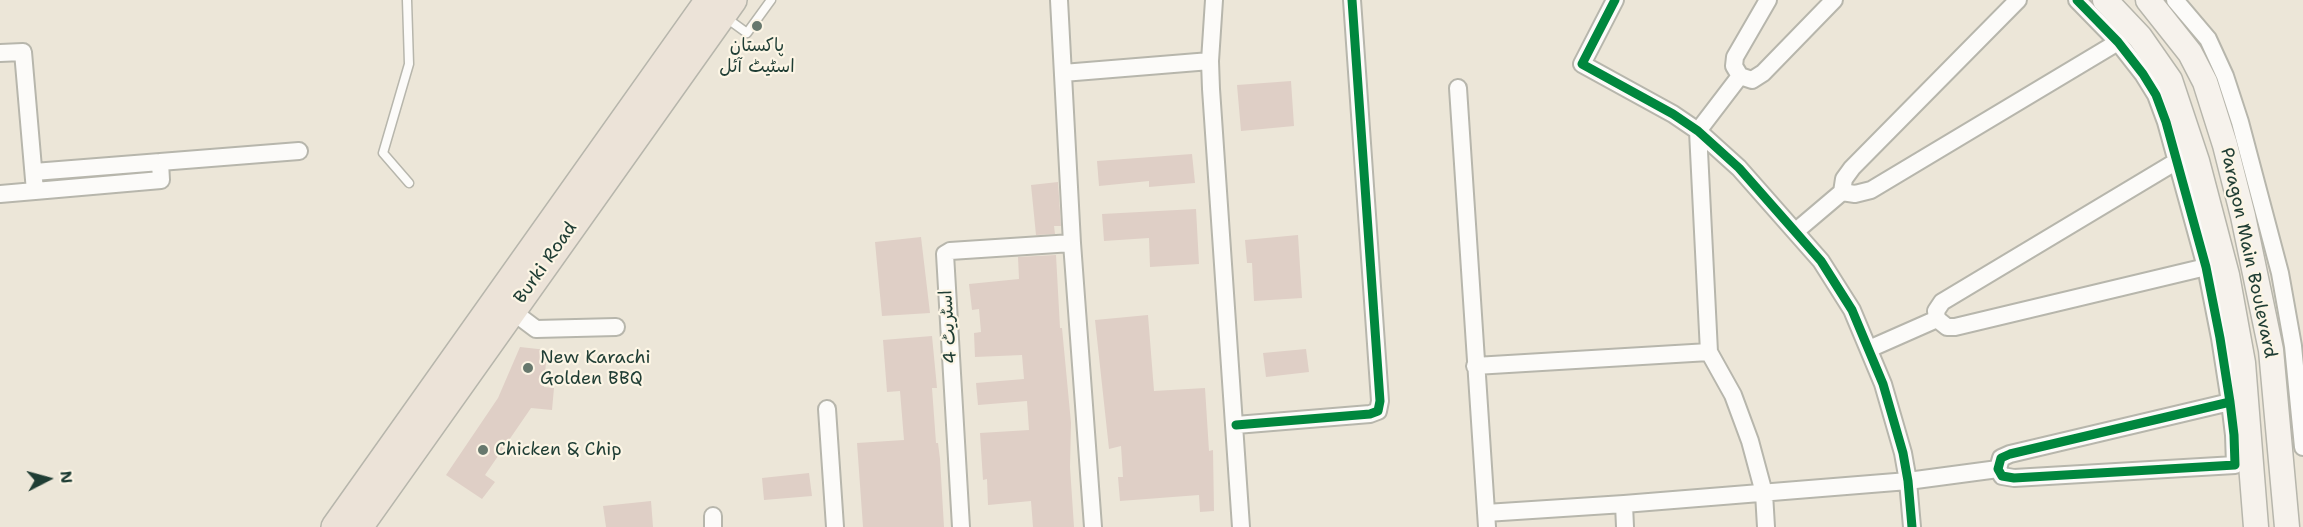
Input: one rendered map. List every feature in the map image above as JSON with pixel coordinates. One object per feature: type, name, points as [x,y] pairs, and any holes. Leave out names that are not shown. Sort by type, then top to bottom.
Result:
[{"type":"main road","name":"Burki Road","points":[[358,527],[512,311],[721,5]]},
{"type":"main road","name":"Burki Road","points":[[335,527],[721,5]]},
{"type":"street","points":[[1059,0],[1072,243],[1093,527]]},
{"type":"street","points":[[1214,0],[1210,61],[1241,527]]},
{"type":"street","points":[[1236,425],[1370,414],[1378,411],[1380,401],[1352,0]]},
{"type":"street","points":[[1615,0],[1582,64],[1698,131],[1739,168],[1821,261],[1852,310],[1883,384],[1903,453],[1912,527]]},
{"type":"street","points":[[1768,0],[1735,57],[1734,66],[1740,76],[1752,80],[1763,73],[1834,0]]},
{"type":"street","points":[[1796,231],[1842,192],[1844,179],[1852,168],[2018,0]]},
{"type":"street","name":"Paragon Main Boulevard","points":[[2148,0],[2190,52],[2205,82],[2225,145],[2243,216],[2289,348],[2291,375],[2287,527]]},
{"type":"street","points":[[2175,0],[2208,39],[2225,75],[2258,186],[2280,273],[2289,348]]},
{"type":"street","points":[[2088,1],[2156,94],[2177,161],[2227,275],[2243,363],[2242,434],[2256,527]]},
{"type":"street","points":[[2088,1],[2140,38],[2170,80],[2182,110],[2202,214],[2206,267],[2230,402],[2242,434],[2235,465],[2014,478],[2002,476],[1998,469],[2001,458],[2010,454],[2230,402]]},
{"type":"street","points":[[1842,192],[1856,194],[1871,190],[2118,42]]},
{"type":"street","points":[[0,54],[23,52],[35,191]]},
{"type":"street","points":[[1063,73],[1210,61]]},
{"type":"street","points":[[1740,76],[1698,131],[1709,352],[1733,395],[1750,441],[1764,493],[1766,527]]},
{"type":"street","points":[[1458,88],[1486,520],[1624,504],[1908,481],[1998,469]]},
{"type":"street","points":[[34,172],[299,151]]},
{"type":"street","points":[[2177,161],[1942,302],[1936,311],[1937,319],[1947,327],[1955,327],[2206,267]]},
{"type":"street","points":[[0,194],[161,180],[160,162]]},
{"type":"street","name":"اسٹریٹ 4","points":[[961,527],[945,254],[950,251],[1072,243]]},
{"type":"street","points":[[512,311],[536,329],[616,327]]},
{"type":"street","points":[[1869,349],[1937,319]]},
{"type":"street","points":[[1475,366],[1709,352]]},
{"type":"street","points":[[2291,375],[2303,447]]},
{"type":"street","points":[[827,409],[836,527]]},
{"type":"street","points":[[1624,504],[1625,527]]},
{"type":"lane","points":[[407,0],[409,64],[383,153],[409,183]]},
{"type":"lane","points":[[721,5],[747,33],[771,0]]},
{"type":"building","points":[[1291,81],[1294,126],[1241,131],[1237,85]]},
{"type":"building","points":[[1192,154],[1195,183],[1149,187],[1149,181],[1099,186],[1097,161]]},
{"type":"building","points":[[1058,182],[1061,226],[1054,226],[1055,234],[1036,235],[1031,185]]},
{"type":"building","points":[[1196,209],[1199,264],[1150,267],[1149,238],[1104,241],[1102,214]]},
{"type":"building","points":[[1298,235],[1302,298],[1254,301],[1252,263],[1247,263],[1245,240]]},
{"type":"building","points":[[921,237],[930,313],[882,316],[875,242]]},
{"type":"building","points":[[1056,255],[1060,328],[1062,328],[1071,423],[1070,467],[1074,527],[1033,527],[1031,501],[988,505],[987,479],[983,480],[980,433],[1029,430],[1027,401],[978,405],[976,383],[1024,379],[1022,355],[975,357],[974,333],[981,332],[979,309],[972,310],[969,284],[1019,279],[1018,257]]},
{"type":"building","points":[[1148,315],[1154,391],[1205,388],[1209,451],[1213,450],[1214,511],[1200,512],[1199,495],[1120,501],[1118,477],[1123,477],[1121,446],[1109,449],[1095,320]]},
{"type":"building","points":[[932,336],[937,388],[932,388],[936,443],[938,443],[940,459],[944,527],[863,527],[857,443],[904,440],[900,391],[887,392],[883,340]]},
{"type":"building","points":[[520,347],[547,350],[544,387],[554,388],[552,410],[531,408],[485,475],[495,482],[482,499],[446,475],[498,398]]},
{"type":"building","points":[[1306,349],[1309,372],[1266,377],[1263,353]]},
{"type":"building","points":[[809,473],[812,496],[764,500],[762,478]]},
{"type":"building","points":[[651,501],[653,527],[606,527],[603,506]]},
{"type":"cycle path","points":[[1236,425],[1370,414],[1378,411],[1380,401],[1352,0]]},
{"type":"cycle path","points":[[1615,0],[1582,64],[1673,114],[1698,131],[1739,168],[1821,261],[1852,310],[1883,384],[1903,453],[1912,527]]},
{"type":"cycle path","points":[[2077,0],[2118,42],[2143,74],[2156,95],[2166,122],[2206,267],[2230,402],[2235,465],[2014,478],[2002,476],[1998,469],[2001,458],[2010,454],[2230,402]]},
{"type":"place","name":"پاکستان اسٹیٹ آئل","points":[[757,26]]},
{"type":"place","name":"New Karachi Golden BBQ","points":[[528,368]]},
{"type":"place","name":"Chicken & Chip","points":[[483,450]]}]
